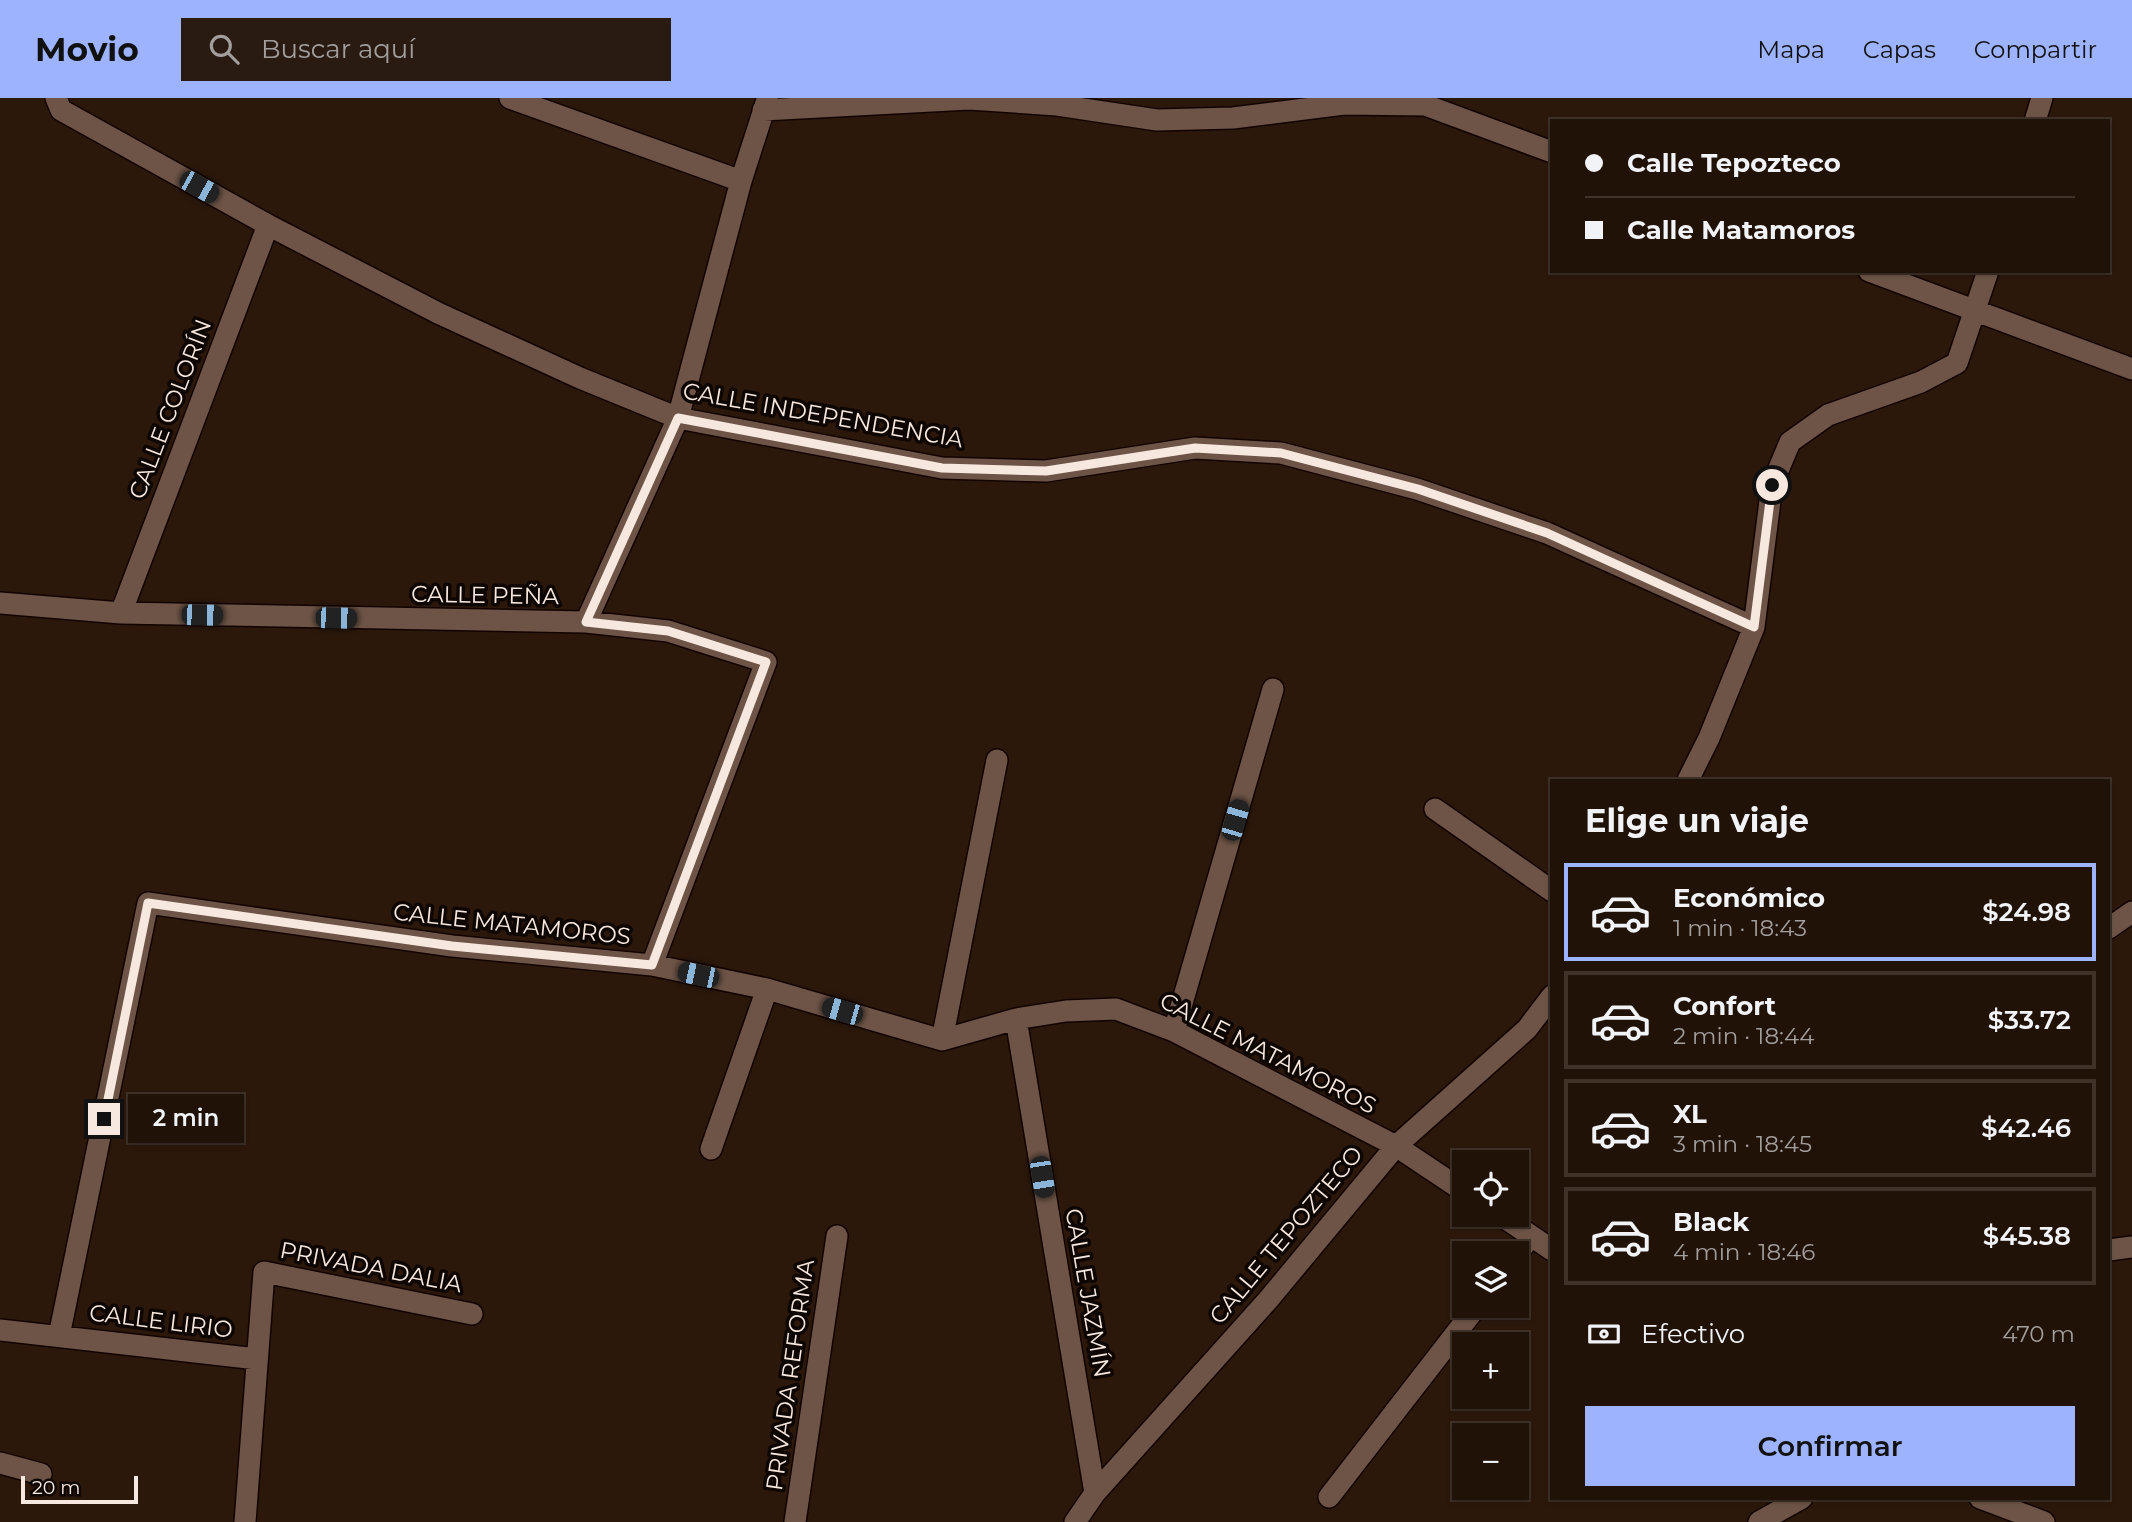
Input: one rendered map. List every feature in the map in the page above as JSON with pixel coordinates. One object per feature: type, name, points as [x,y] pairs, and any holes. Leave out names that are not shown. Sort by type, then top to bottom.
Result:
[{"type":"street","name":"CALLE INDEPENDENCIA","points":[[56,98],[61,110],[268,225],[438,313],[580,378],[678,418],[942,468],[1046,471],[1195,448],[1281,453],[1418,489],[1547,533],[1754,627]]},
{"type":"street","points":[[510,98],[741,181]]},
{"type":"street","points":[[2036,119],[2042,98]]},
{"type":"street","points":[[586,622],[678,418],[741,181],[765,104],[969,99],[1057,105],[1157,120],[1233,118],[1345,104],[1425,105],[1550,151]]},
{"type":"street","name":"CALLE COLORÍN","points":[[121,612],[268,225]]},
{"type":"street","points":[[1874,273],[2132,369]]},
{"type":"street","points":[[1688,779],[1709,738],[1754,627],[1772,485],[1790,442],[1828,415],[1921,383],[1957,362],[1987,273]]},
{"type":"street","name":"CALLE PEÑA","points":[[0,603],[121,612],[586,622],[668,631],[766,662],[652,965]]},
{"type":"street","points":[[1174,1031],[1273,689]]},
{"type":"street","points":[[942,1040],[997,760]]},
{"type":"street","points":[[1435,809],[1550,890]]},
{"type":"street","name":"CALLE MATAMOROS","points":[[59,1336],[148,903],[452,946],[652,965],[767,989],[942,1040],[1016,1019],[1066,1011],[1116,1009],[1174,1031],[1396,1146],[1452,1183]]},
{"type":"street","points":[[2110,927],[2132,912]]},
{"type":"street","points":[[711,1149],[767,989]]},
{"type":"street","name":"CALLE TEPOZTECO","points":[[1074,1522],[1096,1493],[1268,1300],[1396,1146],[1527,1029],[1550,999]]},
{"type":"street","name":"CALLE JAZMÍN","points":[[1016,1019],[1096,1493]]},
{"type":"street","points":[[1518,1227],[1550,1249]]},
{"type":"street","name":"PRIVADA REFORMA","points":[[795,1522],[836,1236]]},
{"type":"street","points":[[1527,1241],[1531,1236]]},
{"type":"street","points":[[2110,1250],[2132,1247]]},
{"type":"street","name":"PRIVADA DALIA","points":[[257,1359],[264,1272],[472,1314]]},
{"type":"street","points":[[1329,1497],[1468,1318]]},
{"type":"street","name":"CALLE LIRIO","points":[[0,1330],[257,1359]]},
{"type":"street","points":[[245,1522],[257,1359]]},
{"type":"street","points":[[0,1463],[41,1474]]},
{"type":"street","points":[[1759,1522],[1798,1500]]},
{"type":"street","points":[[1985,1500],[2045,1522]]},
{"type":"route","points":[[104,1119],[148,903],[452,946],[652,965],[766,662],[668,631],[586,622],[678,418],[942,468],[1046,471],[1195,448],[1281,453],[1418,489],[1547,533],[1754,627],[1772,485]]}]
